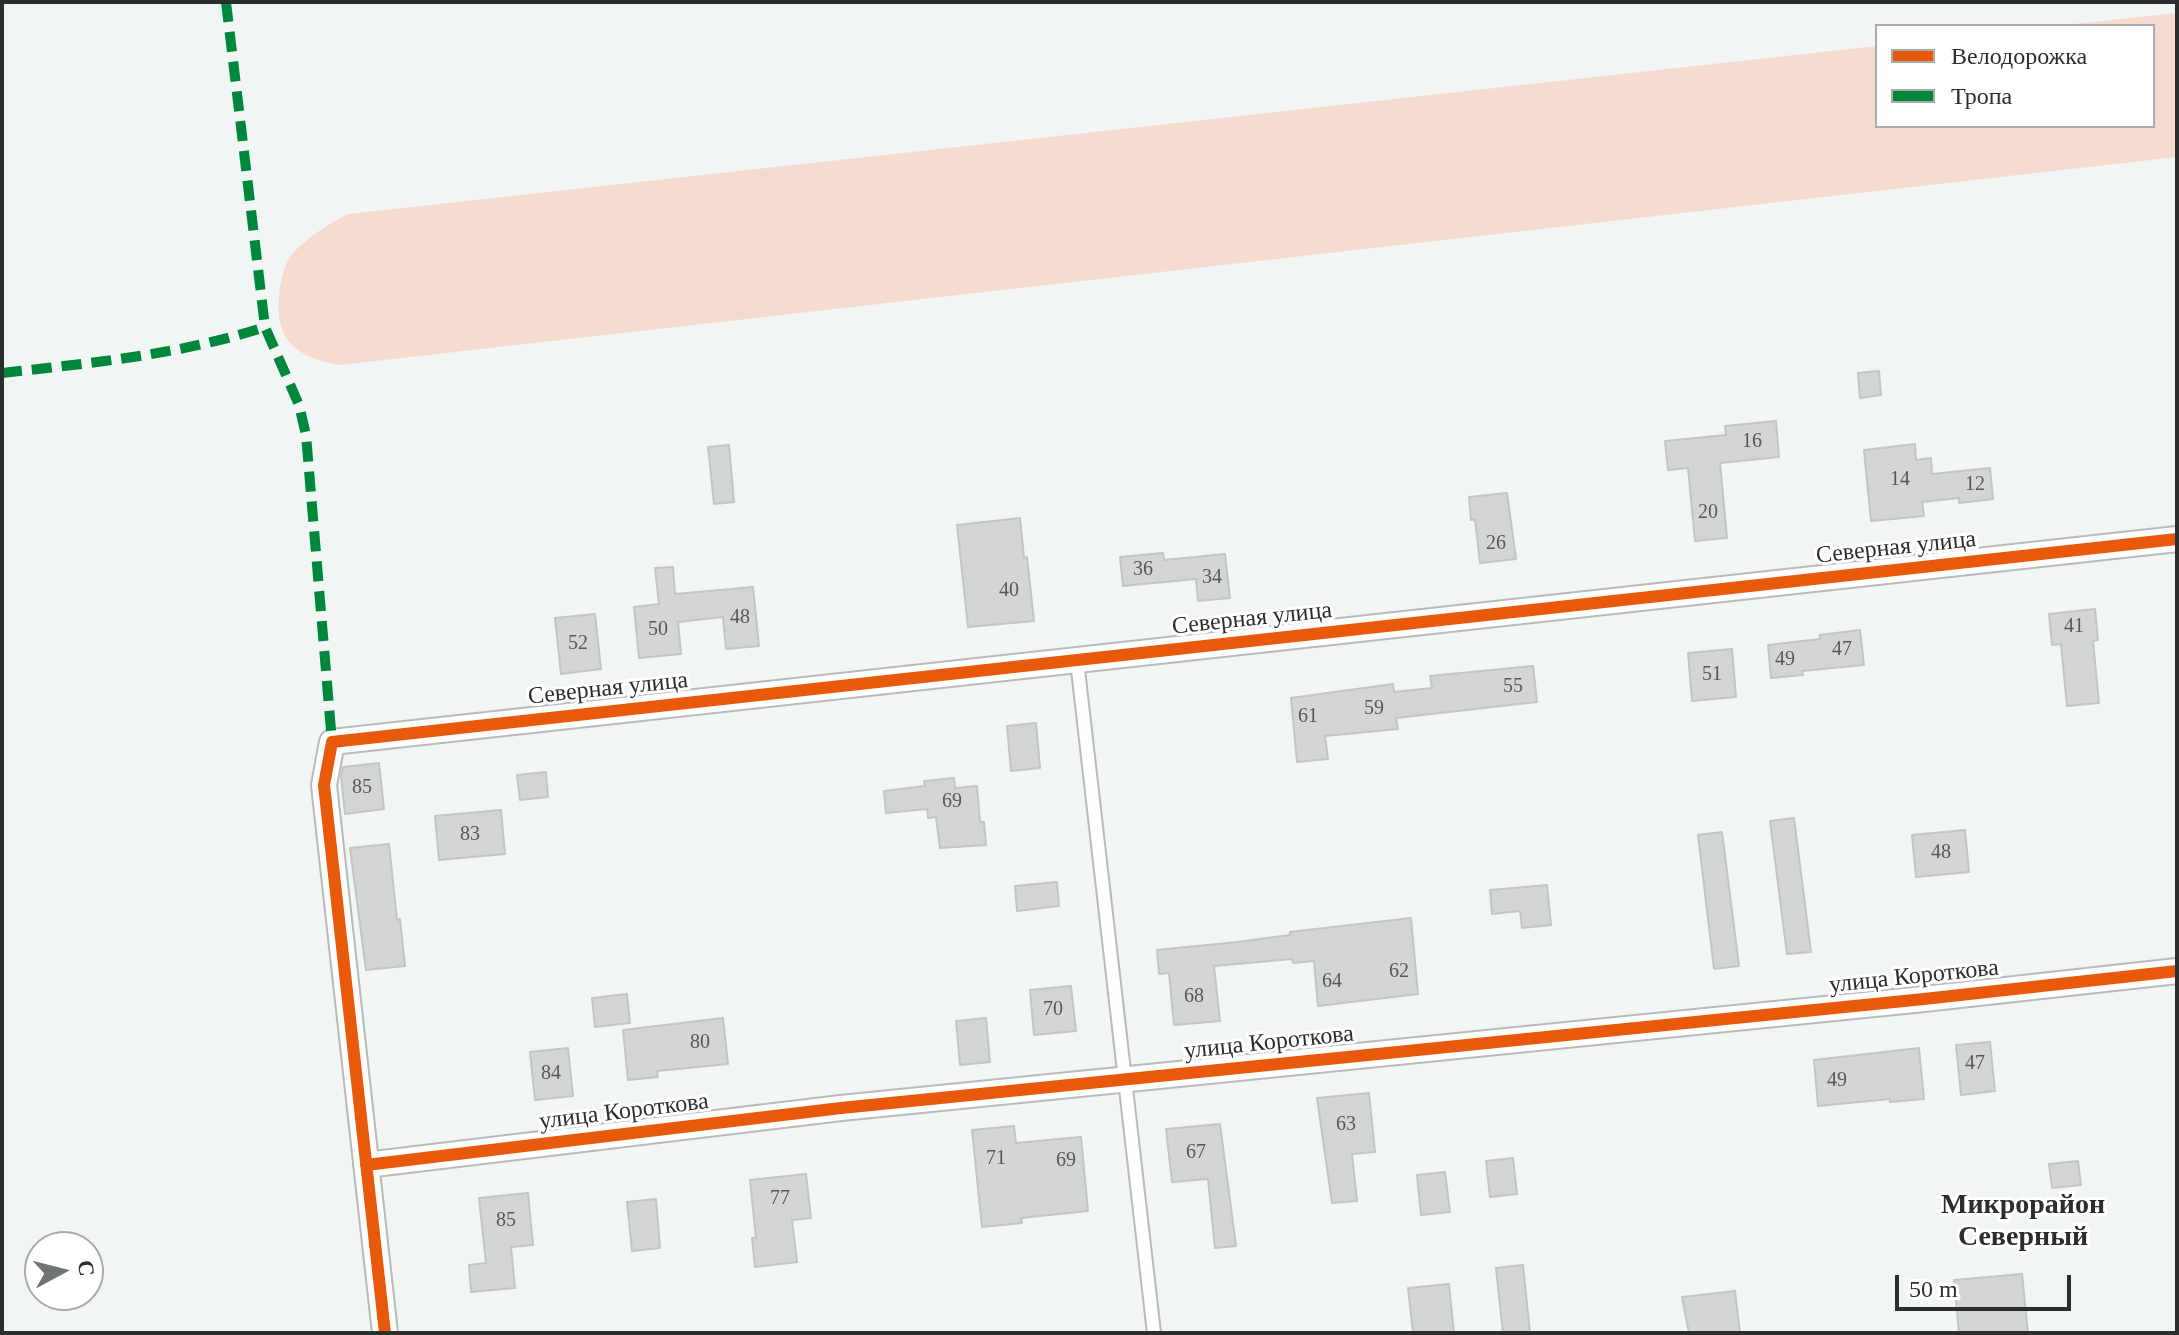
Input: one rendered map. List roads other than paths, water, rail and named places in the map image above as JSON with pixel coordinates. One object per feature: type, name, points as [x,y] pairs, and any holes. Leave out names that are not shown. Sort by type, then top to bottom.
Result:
[{"type":"street","name":"Северная улица","points":[[366,1165],[324,785],[332,742],[2177,539]]},
{"type":"street","name":"улица Короткова","points":[[366,1165],[841,1108],[2177,971]]},
{"type":"street","points":[[366,1165],[385,1333]]},
{"type":"lane","points":[[1077,661],[1154,1333]]},
{"type":"district","name":"Микрорайон Северный","points":[[2023,1222]]}]
